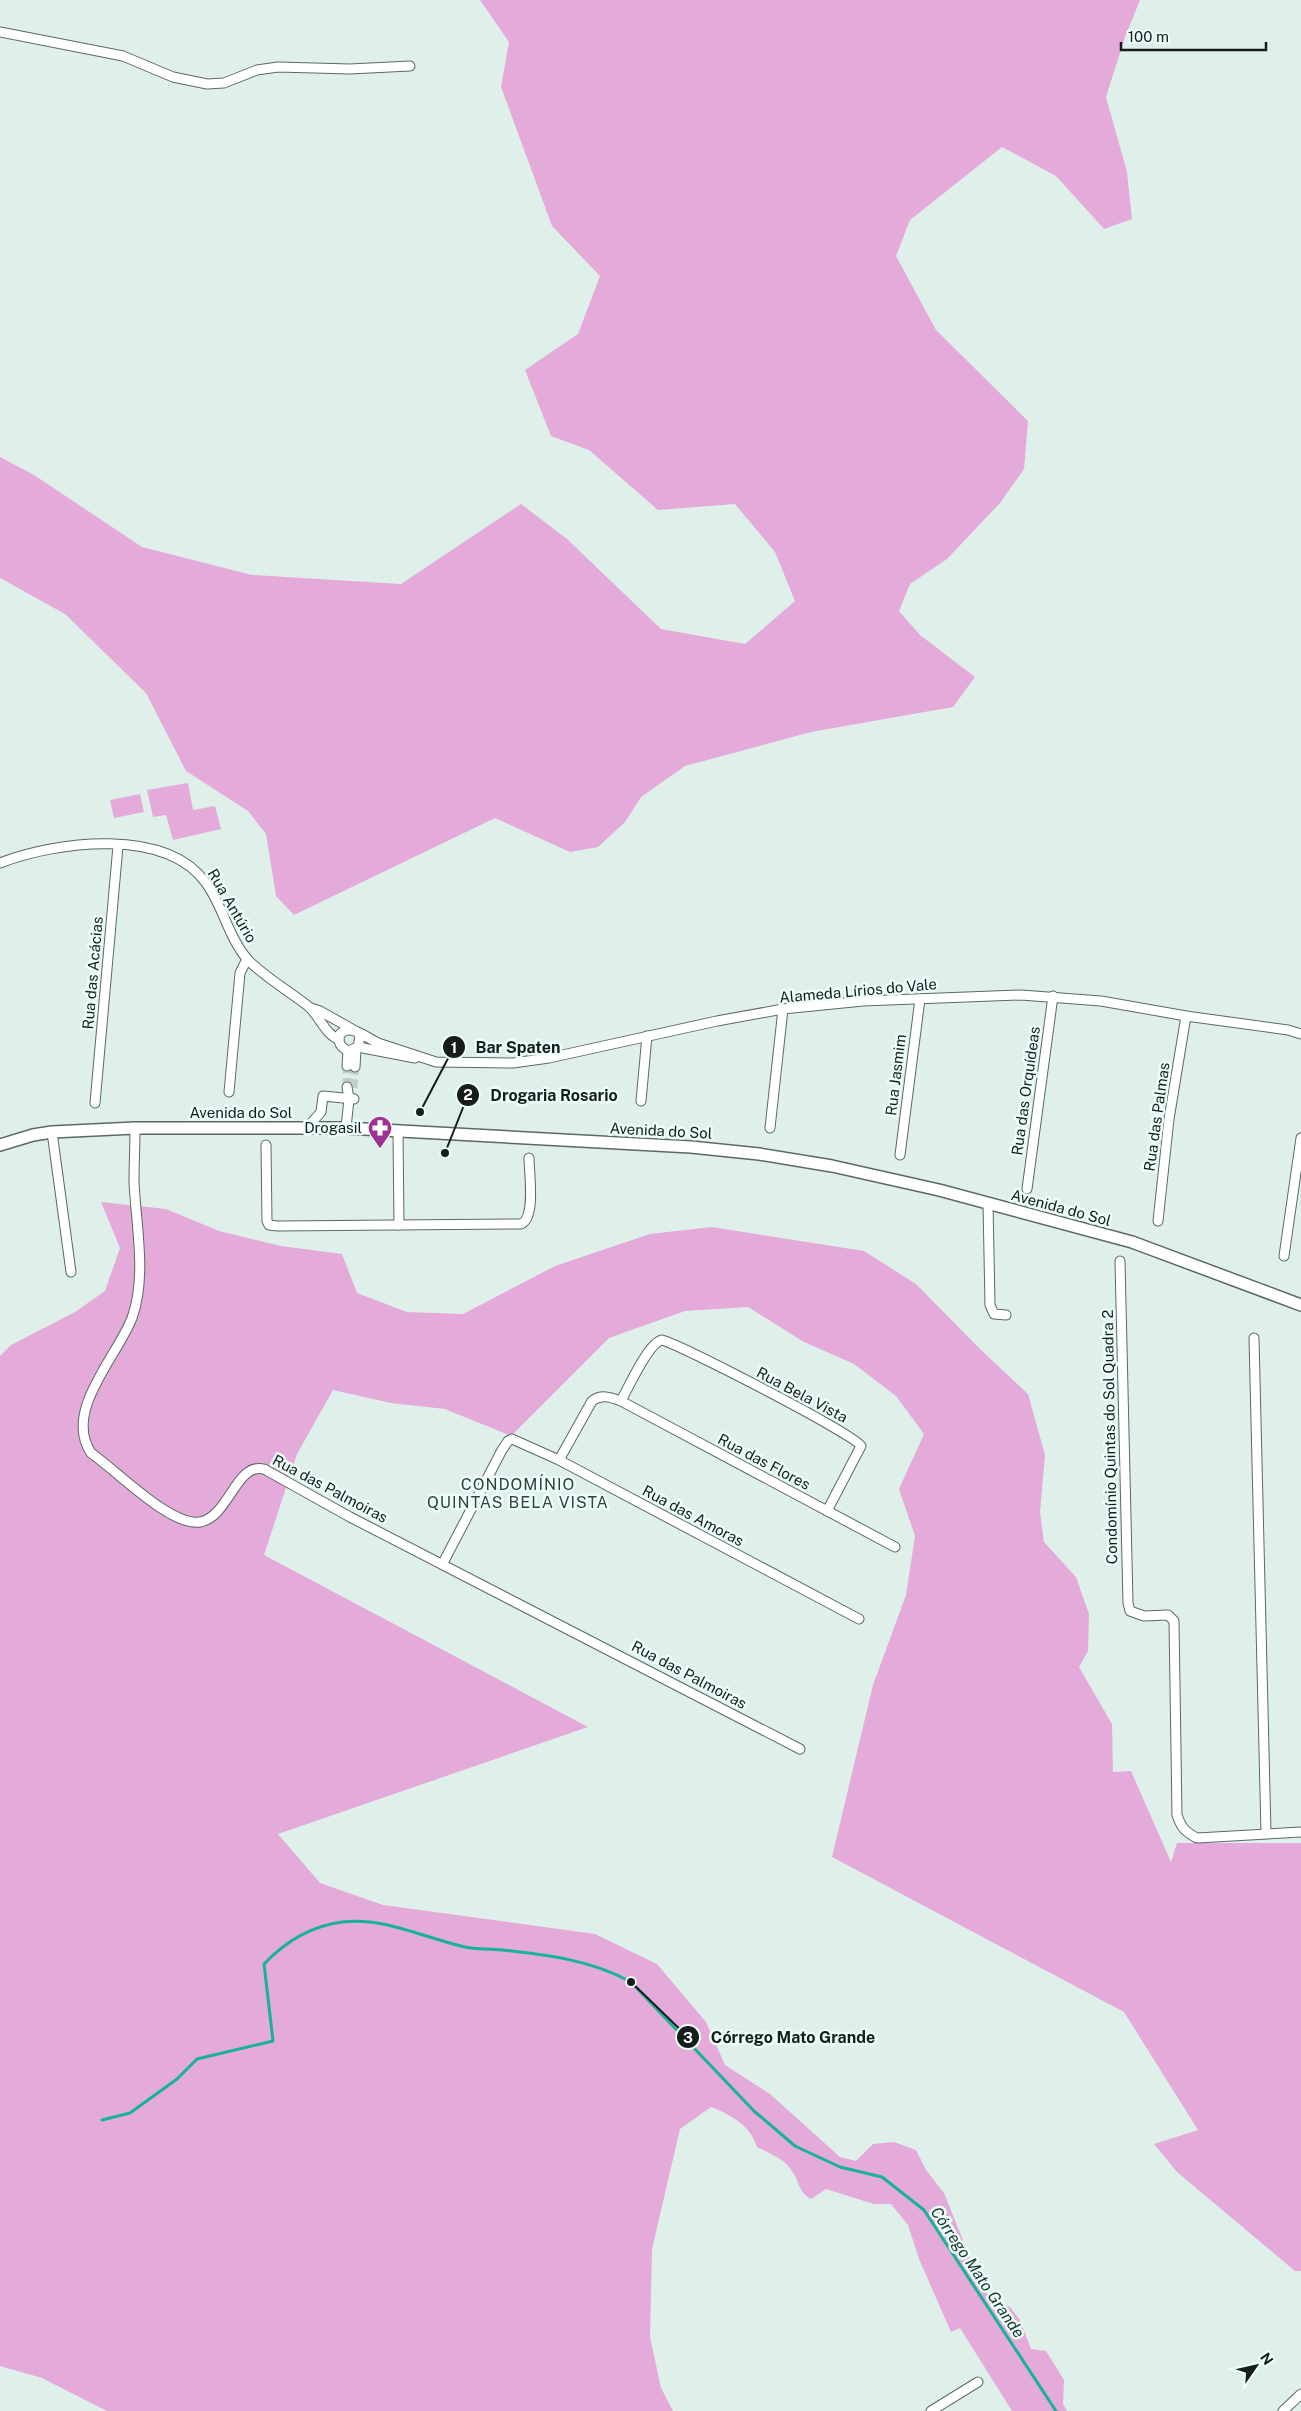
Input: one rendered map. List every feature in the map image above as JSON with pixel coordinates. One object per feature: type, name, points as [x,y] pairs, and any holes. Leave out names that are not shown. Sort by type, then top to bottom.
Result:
[{"type":"street","points":[[0,32],[123,56],[173,77],[207,84],[224,83],[257,70],[278,67],[350,69],[410,66]]},
{"type":"street","name":"Rua Antúrio","points":[[0,863],[79,844],[152,847],[182,860],[199,874],[208,885],[247,959],[310,1008]]},
{"type":"street","name":"Rua das Acácias","points":[[95,1102],[118,846]]},
{"type":"street","points":[[230,1092],[240,973],[247,959]]},
{"type":"street","name":"Alameda Lírios do Vale","points":[[310,1008],[320,1010],[378,1043],[436,1062],[513,1063],[549,1058],[647,1036],[783,1010],[863,1001],[1011,995],[1054,996],[1101,1001],[1186,1016],[1288,1030],[1301,1034]]},
{"type":"street","name":"Rua das Orquídeas","points":[[1026,1189],[1054,996]]},
{"type":"street","name":"Rua Jasmim","points":[[900,1155],[920,999]]},
{"type":"street","points":[[310,1008],[332,1036],[339,1039]]},
{"type":"street","points":[[770,1128],[783,1010]]},
{"type":"street","name":"Rua das Palmas","points":[[1158,1221],[1169,1119],[1186,1016]]},
{"type":"street","points":[[351,1067],[354,1049],[360,1036],[355,1030],[344,1031],[339,1039],[340,1046],[354,1049]]},
{"type":"street","points":[[641,1101],[647,1036]]},
{"type":"street","name":"Alameda Lírios do Vale","points":[[354,1049],[404,1058],[420,1058]]},
{"type":"street","points":[[350,1087],[355,1122],[358,1128]]},
{"type":"street","points":[[325,1097],[352,1099]]},
{"type":"street","points":[[307,1128],[320,1112],[325,1097]]},
{"type":"street","points":[[325,1097],[325,1128]]},
{"type":"street","points":[[346,1128],[352,1099]]},
{"type":"street","name":"Avenida do Sol","points":[[0,1145],[33,1135],[52,1132],[135,1128],[358,1128],[691,1147],[759,1154],[866,1174],[1132,1242],[1301,1305]]},
{"type":"street","name":"Rua das Palmoiras","points":[[135,1128],[134,1181],[139,1277],[136,1305],[126,1332],[88,1400],[82,1426],[86,1445],[91,1453],[156,1504],[186,1522],[200,1522],[212,1518],[241,1479],[253,1468],[258,1467],[284,1478],[350,1517],[443,1562],[800,1749]]},
{"type":"street","points":[[398,1131],[399,1225]]},
{"type":"street","points":[[52,1132],[71,1272]]},
{"type":"street","points":[[1284,1256],[1301,1138]]},
{"type":"street","points":[[266,1145],[266,1203],[269,1225],[399,1225],[525,1222],[530,1214],[529,1158]]},
{"type":"street","points":[[988,1204],[990,1305],[994,1314],[1006,1315]]},
{"type":"street","name":"Condomínio Quintas do Sol Quadra 2","points":[[1120,1261],[1128,1603],[1130,1611],[1144,1616],[1162,1614],[1172,1617],[1174,1621],[1177,1815],[1186,1833],[1197,1838],[1266,1833]]},
{"type":"street","points":[[1254,1338],[1266,1833],[1301,1832]]},
{"type":"street","name":"Rua Bela Vista","points":[[621,1400],[650,1350],[658,1341],[662,1340],[819,1419],[860,1443],[860,1451],[827,1511]]},
{"type":"street","points":[[559,1460],[592,1401],[602,1396],[621,1400]]},
{"type":"street","name":"Rua das Flores","points":[[621,1400],[895,1547]]},
{"type":"street","name":"Rua das Amoras","points":[[443,1562],[502,1450],[508,1441],[512,1439],[559,1460],[859,1619]]},
{"type":"street","points":[[931,2411],[978,2382]]},
{"type":"street","points":[[1283,2411],[1301,2394]]},
{"type":"shaded area","points":[[480,0],[1140,0],[1125,37],[1106,97],[1127,172],[1132,219],[1104,229],[1056,176],[1002,147],[910,220],[896,256],[936,330],[1028,421],[1024,469],[1000,503],[947,559],[910,584],[899,611],[920,635],[975,677],[953,707],[811,732],[685,766],[641,797],[625,822],[598,847],[570,852],[495,818],[294,915],[276,896],[266,834],[248,811],[186,771],[146,693],[65,614],[0,578],[0,457],[34,475],[142,547],[252,575],[401,584],[521,504],[567,539],[661,629],[745,644],[795,601],[775,552],[735,504],[658,510],[589,450],[551,436],[525,370],[578,334],[600,276],[552,226],[501,87],[509,42]]},
{"type":"shaded area","points":[[188,783],[193,810],[215,806],[221,829],[173,840],[166,815],[153,817],[147,790]]},
{"type":"shaded area","points":[[140,794],[144,812],[114,818],[110,800]]},
{"type":"shaded area","points":[[101,1202],[166,1209],[219,1231],[281,1246],[342,1254],[357,1293],[407,1312],[463,1314],[555,1266],[650,1234],[712,1227],[864,1251],[916,1284],[980,1349],[1028,1394],[1045,1455],[1040,1512],[1044,1542],[1076,1577],[1089,1614],[1088,1651],[1079,1667],[1112,1724],[1113,1772],[1131,1771],[1171,1862],[1177,1843],[1301,1843],[1301,2271],[1295,2271],[1177,2172],[1154,2144],[1198,2130],[1124,2012],[832,1857],[873,1685],[906,1595],[915,1536],[899,1489],[924,1434],[896,1396],[854,1364],[804,1342],[748,1307],[685,1311],[609,1338],[511,1436],[445,1409],[391,1403],[333,1390],[297,1454],[264,1555],[588,1727],[278,1834],[320,1883],[383,1905],[595,1934],[657,1964],[706,2022],[725,2065],[770,2094],[840,2157],[856,2161],[873,2144],[894,2142],[916,2150],[926,2170],[944,2193],[979,2280],[991,2299],[1010,2307],[1020,2320],[1031,2349],[1046,2351],[1064,2380],[1063,2404],[1067,2411],[1012,2411],[960,2328],[951,2332],[919,2259],[908,2225],[891,2204],[874,2204],[826,2189],[811,2199],[804,2193],[795,2175],[785,2163],[757,2147],[750,2133],[739,2122],[711,2107],[680,2129],[652,2249],[650,2337],[661,2388],[673,2411],[107,2411],[42,2378],[0,2366],[0,1356],[11,1345],[75,1312],[105,1291],[120,1248]]},
{"type":"waterway","name":"Córrego Mato Grande","points":[[102,2120],[130,2113],[177,2079],[197,2059],[273,2041],[264,1964],[299,1936],[320,1927],[342,1922],[358,1921],[389,1925],[470,1948],[498,1949],[536,1954],[600,1968],[631,1982],[754,2111],[795,2146],[840,2167],[882,2177],[924,2210],[1056,2411]]},
{"type":"tunnel","points":[[347,1066],[347,1087]]},
{"type":"tunnel","points":[[353,1088],[355,1067]]},
{"type":"place","name":"Bar Spaten","points":[[420,1112]]},
{"type":"place","name":"Drogasil","points":[[380,1149]]},
{"type":"place","name":"Drogaria Rosario","points":[[445,1153]]},
{"type":"place","name":"Córrego Mato Grande","points":[[631,1982]]},
{"type":"district","name":"CONDOMÍNIO QUINTAS BELA VISTA","points":[[518,1493]]}]
